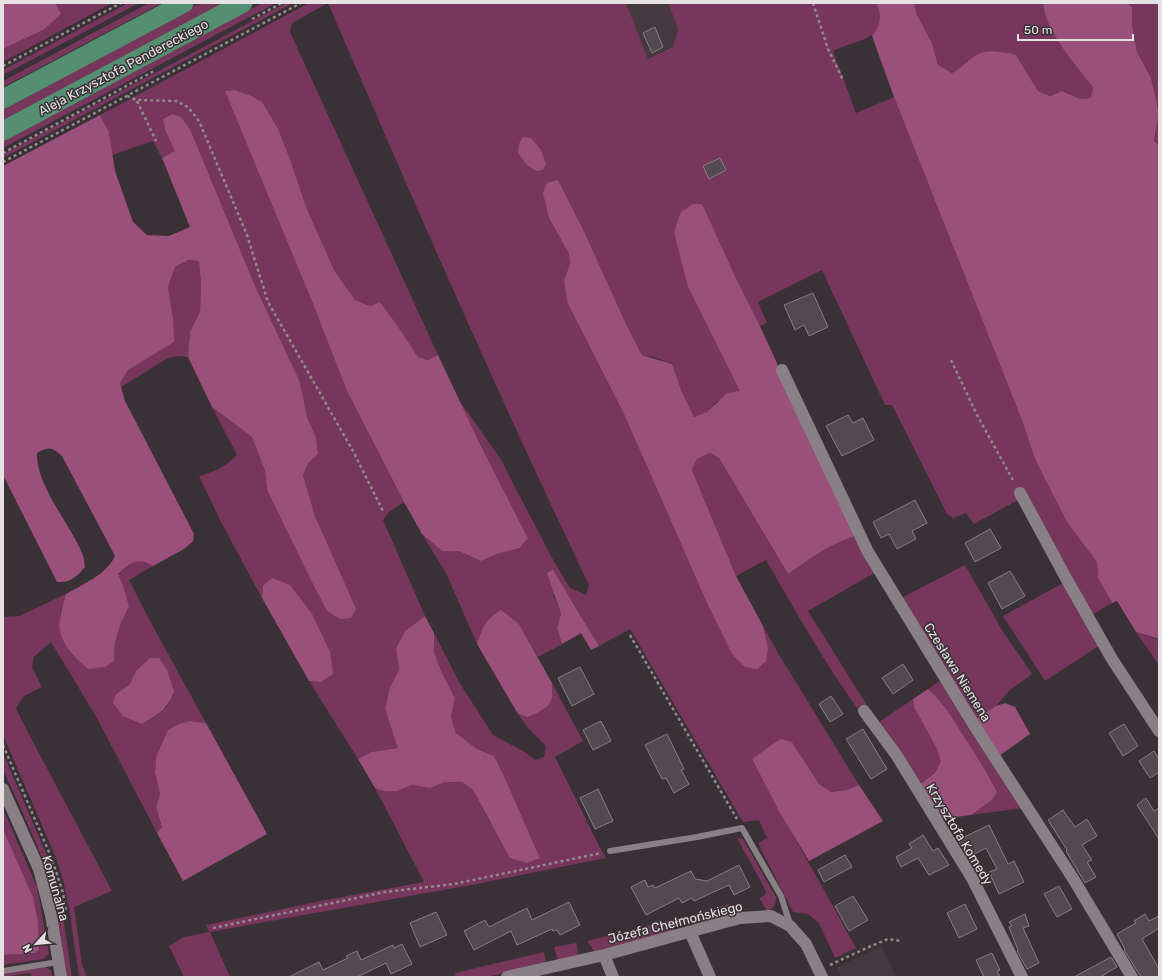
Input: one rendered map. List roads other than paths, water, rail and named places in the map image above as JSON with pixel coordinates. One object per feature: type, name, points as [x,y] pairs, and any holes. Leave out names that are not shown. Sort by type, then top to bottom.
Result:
[{"type":"main road","points":[[3,99],[184,3]]},
{"type":"main road","name":"Aleja Krzysztofa Pendereckiego","points":[[3,131],[243,3]]},
{"type":"street","name":"Czesława Niemena","points":[[782,370],[868,552],[974,724],[1074,880],[1132,977]]},
{"type":"street","points":[[1020,493],[1112,660],[1159,731]]},
{"type":"street","name":"Krzysztofa Komedy","points":[[864,711],[897,756],[972,878],[1022,977]]},
{"type":"street","name":"Komunalna","points":[[3,789],[39,869],[51,915],[61,977]]},
{"type":"street","name":"Józefa Chełmońskiego","points":[[507,977],[604,955],[740,918],[771,916],[790,926],[806,944],[821,974]]},
{"type":"street","points":[[690,932],[710,977]]},
{"type":"street","points":[[604,955],[613,977]]},
{"type":"street","points":[[557,966],[562,977]]},
{"type":"lane","points":[[610,851],[742,828],[781,896],[790,926]]},
{"type":"lane","points":[[3,971],[58,962]]}]
